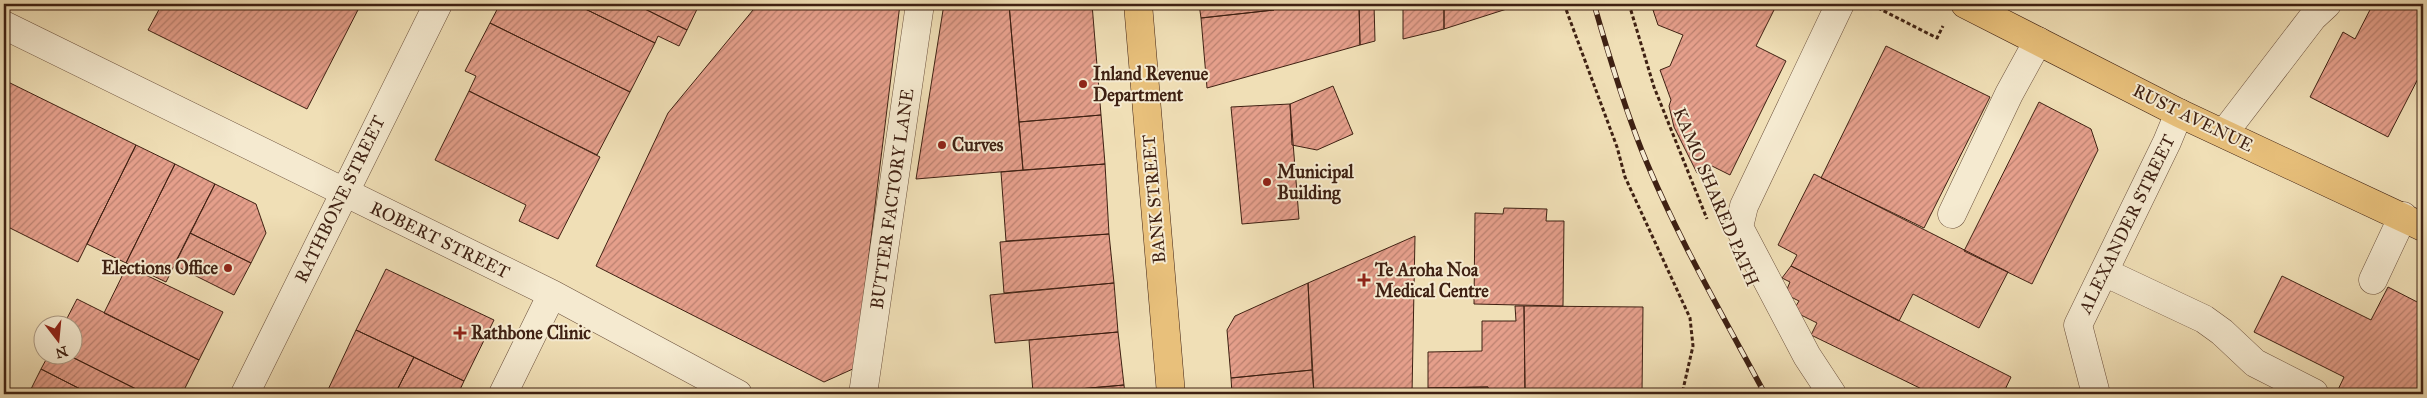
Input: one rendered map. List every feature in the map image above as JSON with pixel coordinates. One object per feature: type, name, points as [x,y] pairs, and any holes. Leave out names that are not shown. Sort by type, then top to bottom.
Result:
[{"type":"main road","name":"BANK STREET","points":[[1138,4],[1171,394]]},
{"type":"main road","name":"RUST AVENUE","points":[[1956,11],[2038,41],[2179,113],[2413,222]]},
{"type":"street","name":"RATHBONE STREET","points":[[244,394],[438,4]]},
{"type":"street","name":"BUTTER FACTORY LANE","points":[[863,394],[920,4]]},
{"type":"street","points":[[1832,394],[1807,356],[1739,227],[1744,206],[1840,4]]},
{"type":"street","points":[[2224,133],[2308,25],[2327,4]]},
{"type":"street","name":"ROBERT STREET","points":[[4,25],[552,294],[738,394]]},
{"type":"street","points":[[1952,214],[2009,94],[2038,41]]},
{"type":"street","name":"ALEXANDER STREET","points":[[2096,394],[2078,325],[2168,142],[2179,113]]},
{"type":"street","points":[[2373,280],[2413,222]]},
{"type":"street","points":[[2104,272],[2204,319],[2222,332],[2255,363],[2314,393]]},
{"type":"street","points":[[503,394],[552,294]]},
{"type":"path","points":[[1564,4],[1617,147],[1625,177],[1690,318],[1693,346],[1682,394]]},
{"type":"path","name":"KAMO SHARED PATH","points":[[1629,4],[1654,87],[1710,225]]},
{"type":"path","points":[[1869,4],[1937,38],[1956,11]]},
{"type":"building","points":[[162,4],[361,4],[307,109],[148,30]]},
{"type":"building","points":[[500,4],[575,4],[655,43],[630,92],[490,23]]},
{"type":"building","points":[[575,4],[635,4],[687,30],[679,46],[658,36],[655,43]]},
{"type":"building","points":[[635,4],[696,4],[699,5],[687,30]]},
{"type":"building","points":[[758,4],[900,4],[855,368],[824,382],[596,266],[668,113]]},
{"type":"building","points":[[944,4],[1009,4],[1023,170],[916,179]]},
{"type":"building","points":[[1009,4],[1092,4],[1101,115],[1019,122]]},
{"type":"building","points":[[1199,4],[1273,4],[1274,10],[1201,18]]},
{"type":"building","points":[[1273,4],[1359,4],[1360,45],[1207,88],[1201,18],[1274,10]]},
{"type":"building","points":[[1359,4],[1374,4],[1375,41],[1360,45]]},
{"type":"building","points":[[1403,4],[1444,4],[1444,29],[1403,39]]},
{"type":"building","points":[[1444,4],[1513,4],[1513,7],[1444,29]]},
{"type":"building","points":[[1651,4],[1777,4],[1756,46],[1786,61],[1730,175],[1712,166],[1707,178],[1697,173],[1674,127],[1669,106],[1671,100],[1660,70],[1670,66],[1683,35],[1658,25]]},
{"type":"building","points":[[2373,4],[2423,4],[2423,69],[2388,137],[2310,97],[2343,32],[2355,39]]},
{"type":"building","points":[[490,23],[630,92],[597,155],[469,91],[476,76],[465,71]]},
{"type":"building","points":[[1886,46],[1990,97],[1924,228],[1821,178]]},
{"type":"building","points":[[4,80],[136,145],[78,262],[4,225]]},
{"type":"building","points":[[1333,86],[1353,134],[1317,150],[1292,145],[1290,104]]},
{"type":"building","points":[[469,91],[600,157],[558,239],[519,221],[526,205],[435,160]]},
{"type":"building","points":[[2039,102],[2091,129],[2098,150],[2032,284],[1964,251]]},
{"type":"building","name":"Municipal Building","points":[[1290,104],[1299,219],[1242,224],[1231,107]]},
{"type":"building","points":[[1101,115],[1105,164],[1023,170],[1019,122]]},
{"type":"building","points":[[136,145],[175,164],[126,263],[87,244]]},
{"type":"building","points":[[175,164],[215,184],[166,282],[126,263]]},
{"type":"building","points":[[1105,164],[1109,234],[1006,241],[1001,172]]},
{"type":"building","points":[[1814,174],[2008,272],[1979,328],[1913,294],[1899,321],[1791,266],[1797,255],[1778,245]]},
{"type":"building","points":[[215,184],[256,204],[266,233],[251,263],[190,233]]},
{"type":"building","points":[[1504,208],[1547,209],[1546,221],[1564,221],[1563,306],[1474,304],[1475,213],[1503,214]]},
{"type":"building","points":[[190,233],[251,263],[234,295],[174,265]]},
{"type":"building","points":[[1109,234],[1114,283],[1004,293],[1000,242]]},
{"type":"building","points":[[1415,236],[1412,394],[1314,394],[1308,283]]},
{"type":"building","points":[[127,266],[223,312],[199,360],[104,313]]},
{"type":"building","points":[[1791,266],[2011,377],[2003,394],[1932,394],[1811,335],[1817,323],[1793,311],[1799,301],[1785,294],[1790,282],[1782,278]]},
{"type":"building","points":[[386,269],[494,320],[464,381],[356,330]]},
{"type":"building","points":[[2282,276],[2371,320],[2388,287],[2423,305],[2423,394],[2336,394],[2344,377],[2254,332]]},
{"type":"building","points":[[1114,283],[1118,332],[995,343],[990,295]]},
{"type":"building","points":[[1308,283],[1312,370],[1231,378],[1227,330],[1235,316]]},
{"type":"building","points":[[77,299],[199,360],[182,394],[146,394],[82,362],[82,316],[68,316]]},
{"type":"building","points":[[1515,306],[1524,306],[1525,392],[1488,392],[1488,387],[1428,388],[1428,352],[1482,351],[1482,321],[1516,321]]},
{"type":"building","points":[[1524,306],[1643,307],[1642,393],[1525,392]]},
{"type":"building","points":[[356,330],[414,357],[395,394],[326,394]]},
{"type":"building","points":[[1118,332],[1124,385],[1033,393],[1029,340]]},
{"type":"building","points":[[414,357],[464,381],[458,394],[395,394]]},
{"type":"building","points":[[82,362],[146,394],[90,394],[41,369],[43,366],[82,366]]},
{"type":"building","points":[[41,369],[90,394],[29,393]]},
{"type":"building","points":[[1312,370],[1314,394],[1232,394],[1231,378]]},
{"type":"building","points":[[1124,385],[1125,394],[1033,394],[1033,393]]},
{"type":"building","points":[[1488,387],[1488,394],[1428,394],[1428,388]]},
{"type":"railway","points":[[1594,4],[1628,115],[1655,182],[1700,274],[1765,394]]},
{"type":"place","name":"Inland Revenue Department","points":[[1083,84]]},
{"type":"place","name":"Curves","points":[[942,145]]},
{"type":"place","name":"Municipal Building","points":[[1267,182]]},
{"type":"place","name":"Elections Office","points":[[228,268]]},
{"type":"place","name":"Te Aroha Noa Medical Centre","points":[[1364,280]]},
{"type":"place","name":"Rathbone Clinic","points":[[460,333]]}]
